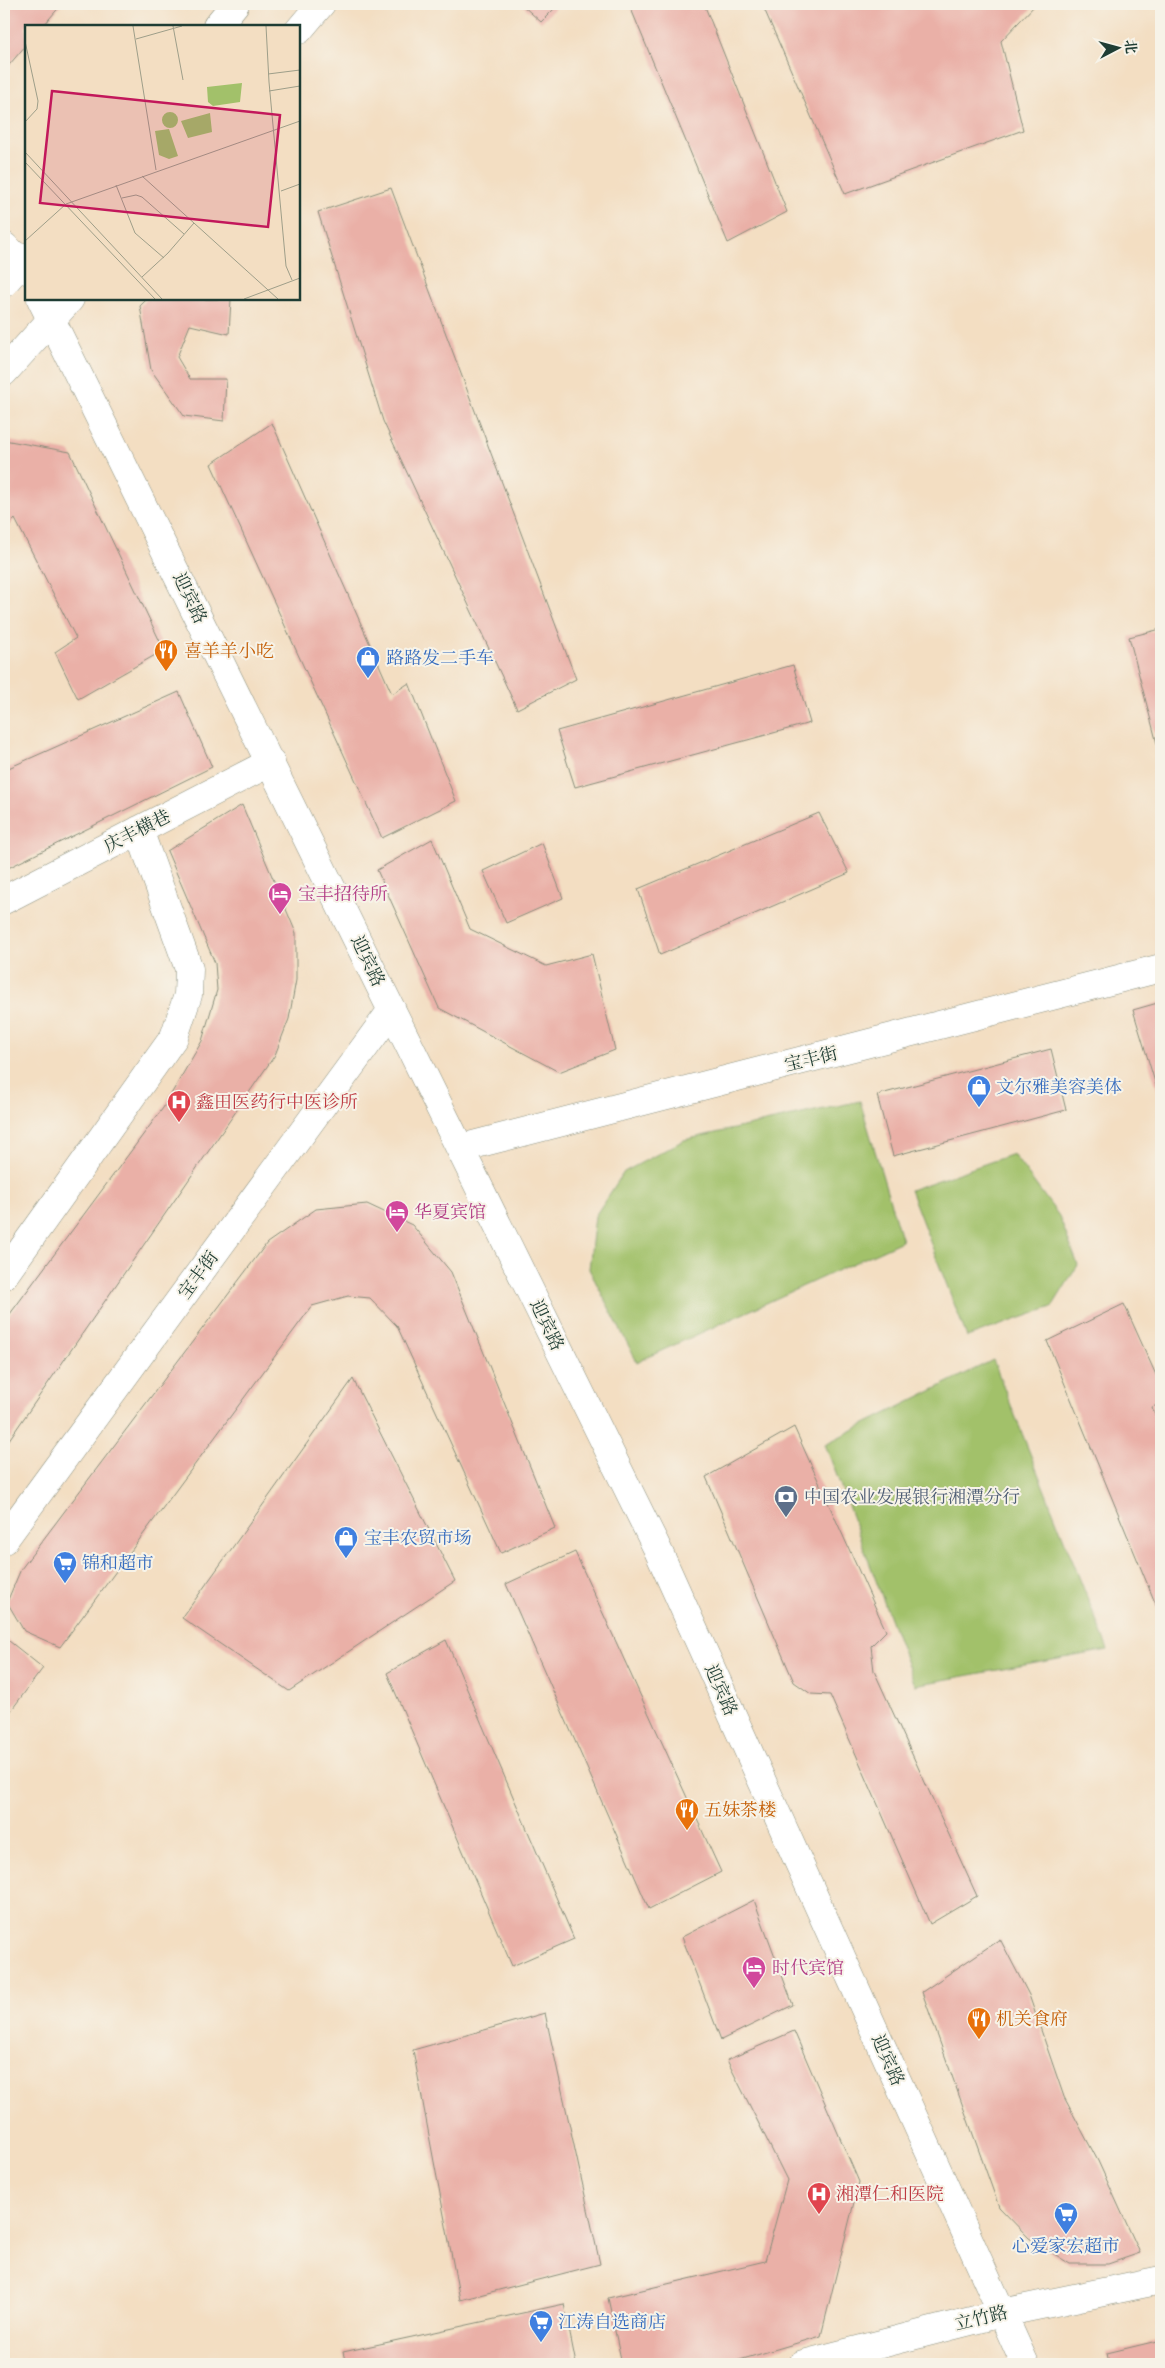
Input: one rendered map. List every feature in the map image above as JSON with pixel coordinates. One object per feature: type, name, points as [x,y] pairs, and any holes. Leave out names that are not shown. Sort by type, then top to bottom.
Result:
[{"type":"street","points":[[218,25],[235,4]]},
{"type":"street","points":[[300,29],[321,4]]},
{"type":"street","points":[[4,282],[20,259]]},
{"type":"street","points":[[4,372],[46,309],[68,300]]},
{"type":"street","name":"迎宾路","points":[[46,309],[656,1546],[1026,2364]]},
{"type":"street","name":"庆丰横巷","points":[[4,900],[271,762]]},
{"type":"street","points":[[4,1275],[174,1037],[188,995],[189,969],[139,830]]},
{"type":"street","name":"宝丰街","points":[[460,1148],[1161,968]]},
{"type":"street","name":"宝丰街","points":[[4,1540],[392,1010]]},
{"type":"street","name":"立竹路","points":[[803,2364],[1002,2313],[1161,2280]]},
{"type":"green space","points":[[860,1101],[902,1241],[637,1362],[589,1269],[595,1216],[624,1172],[684,1140]]},
{"type":"green space","points":[[1013,1154],[1059,1216],[1078,1265],[1052,1307],[967,1337],[910,1190]]},
{"type":"green space","points":[[993,1360],[1108,1650],[915,1685],[825,1444]]},
{"type":"building","points":[[4,4],[62,4],[44,25],[25,25],[25,46],[4,71]]},
{"type":"building","points":[[521,4],[559,4],[541,22]]},
{"type":"building","points":[[629,4],[704,4],[787,212],[728,243]]},
{"type":"building","points":[[762,4],[1036,4],[1001,41],[1023,130],[845,194]]},
{"type":"building","points":[[391,188],[576,679],[517,709],[383,421],[318,212]]},
{"type":"building","points":[[146,300],[231,300],[229,334],[190,325],[177,357],[190,379],[226,379],[224,421],[184,416],[151,370],[140,306]]},
{"type":"building","points":[[272,423],[392,694],[409,683],[456,801],[382,838],[211,464]]},
{"type":"building","points":[[4,440],[70,452],[164,650],[78,699],[55,652],[76,638],[15,519],[4,531]]},
{"type":"building","points":[[1161,629],[1161,759],[1129,637]]},
{"type":"building","points":[[793,665],[810,723],[575,787],[557,731]]},
{"type":"building","points":[[179,692],[212,767],[4,870],[4,770]]},
{"type":"building","points":[[242,805],[296,933],[296,980],[289,1019],[275,1055],[4,1447],[4,1322],[163,1108],[202,1041],[217,990],[215,963],[167,851]]},
{"type":"building","points":[[819,813],[849,873],[660,955],[638,889]]},
{"type":"building","points":[[432,839],[470,929],[546,966],[592,954],[615,1050],[559,1072],[439,1008],[377,870]]},
{"type":"building","points":[[542,843],[563,898],[506,923],[483,871]]},
{"type":"building","points":[[1161,1002],[1161,1102],[1133,1010]]},
{"type":"building","points":[[1051,1049],[1066,1110],[893,1156],[877,1095]]},
{"type":"building","points":[[367,1204],[412,1225],[451,1272],[555,1528],[501,1553],[397,1326],[370,1298],[348,1296],[312,1306],[60,1647],[24,1631],[7,1602],[21,1569],[267,1243],[316,1209]]},
{"type":"building","points":[[1124,1304],[1161,1386],[1161,1404],[1152,1407],[1161,1429],[1161,1617],[1047,1341]]},
{"type":"building","points":[[353,1379],[455,1581],[289,1691],[182,1618]]},
{"type":"building","points":[[794,1427],[886,1631],[871,1646],[874,1671],[977,1896],[930,1924],[830,1695],[811,1694],[794,1682],[706,1477]]},
{"type":"building","points":[[575,1552],[721,1872],[649,1909],[506,1584]]},
{"type":"building","points":[[4,1637],[43,1668],[4,1720]]},
{"type":"building","points":[[446,1640],[574,1939],[512,1966],[387,1673]]},
{"type":"building","points":[[754,1900],[793,2005],[721,2040],[682,1937]]},
{"type":"building","points":[[1000,1939],[1029,1995],[1064,2097],[1098,2161],[1140,2253],[1108,2264],[1070,2264],[1029,2238],[999,2207],[922,1992]]},
{"type":"building","points":[[545,2013],[600,2264],[460,2300],[413,2050]]},
{"type":"building","points":[[794,2031],[859,2182],[821,2336],[726,2364],[622,2364],[608,2298],[765,2261],[787,2180],[727,2060]]},
{"type":"building","points":[[564,2304],[576,2364],[346,2364],[343,2352]]},
{"type":"building","points":[[1161,2340],[1161,2364],[1109,2364],[1107,2353]]},
{"type":"place","name":"喜羊羊小吃","points":[[166,672]]},
{"type":"place","name":"路路发二手车","points":[[368,679]]},
{"type":"place","name":"宝丰招待所","points":[[280,915]]},
{"type":"place","name":"文尔雅美容美体","points":[[979,1108]]},
{"type":"place","name":"鑫田医药行中医诊所","points":[[179,1123]]},
{"type":"place","name":"华夏宾馆","points":[[397,1233]]},
{"type":"place","name":"中国农业发展银行湘潭分行","points":[[786,1518]]},
{"type":"place","name":"宝丰农贸市场","points":[[346,1559]]},
{"type":"place","name":"锦和超市","points":[[65,1584]]},
{"type":"place","name":"五妹茶楼","points":[[687,1831]]},
{"type":"place","name":"时代宾馆","points":[[754,1989]]},
{"type":"place","name":"机关食府","points":[[979,2040]]},
{"type":"place","name":"湘潭仁和医院","points":[[819,2215]]},
{"type":"place","name":"心爱家宏超市","points":[[1066,2235]]},
{"type":"place","name":"江涛自选商店","points":[[541,2343]]}]
